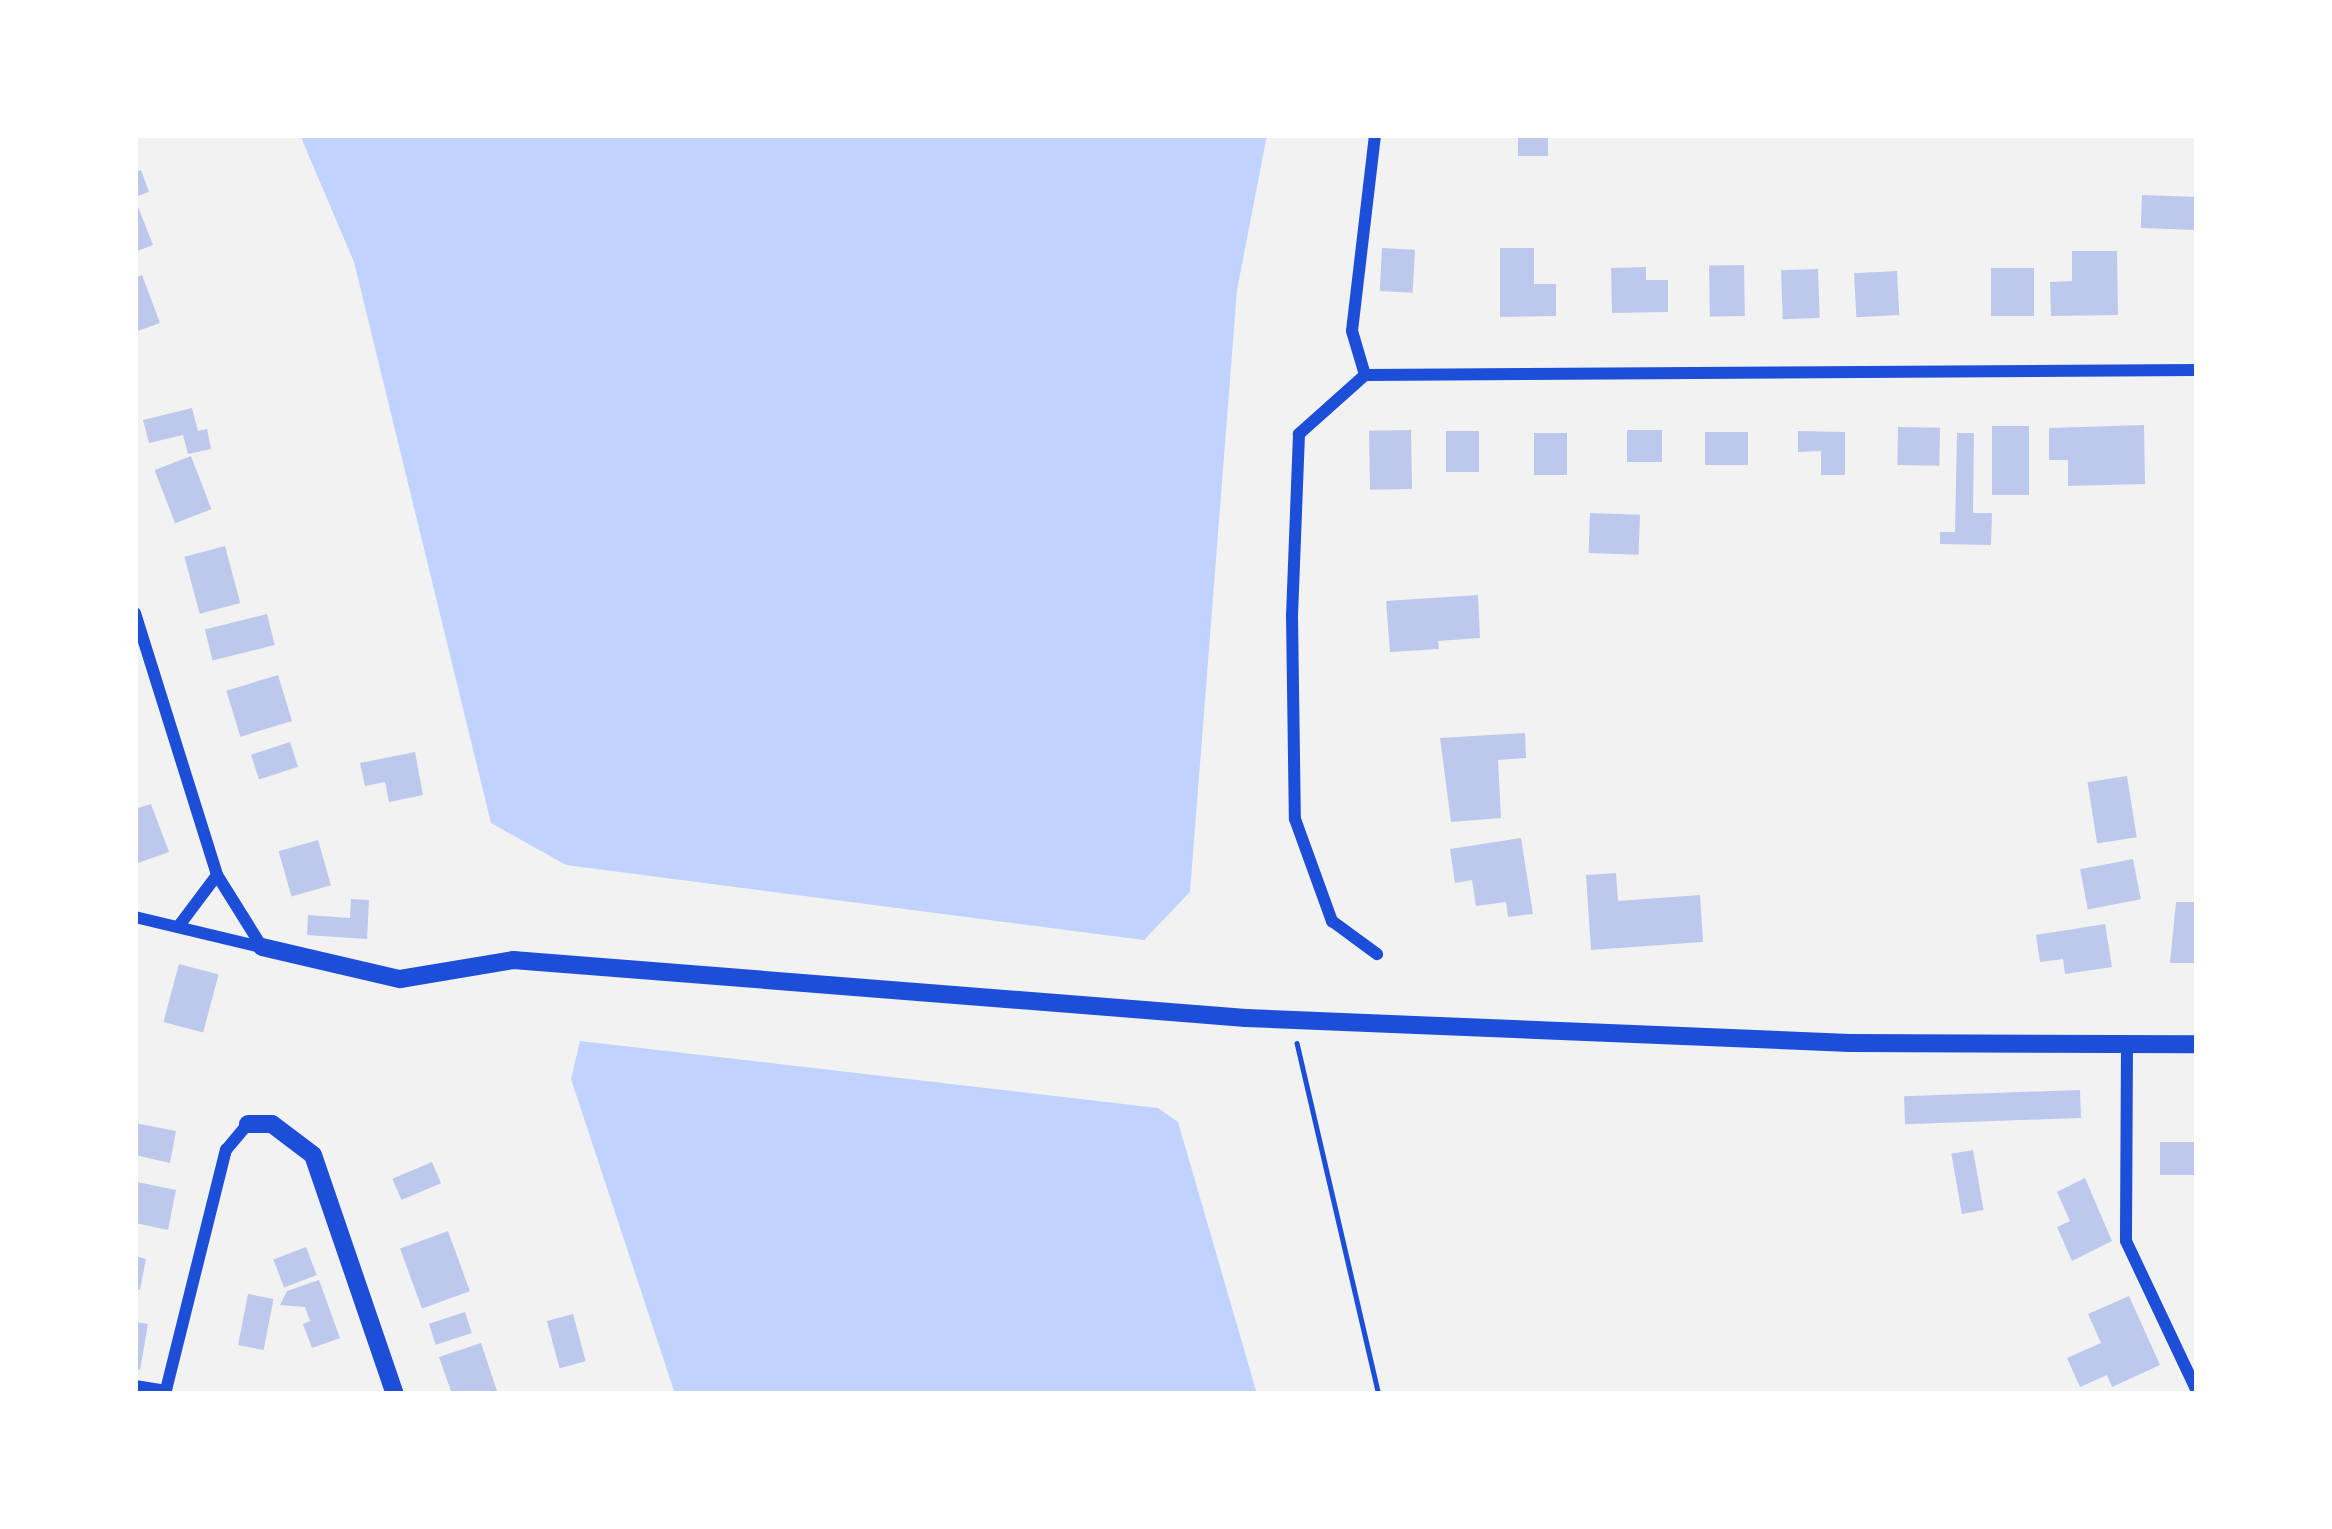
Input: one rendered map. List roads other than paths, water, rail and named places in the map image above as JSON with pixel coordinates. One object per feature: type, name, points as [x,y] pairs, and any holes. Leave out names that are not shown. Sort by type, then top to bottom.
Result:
[{"type":"street","points":[[1365,375],[1352,331],[1375,135]]},
{"type":"street","points":[[1377,954],[1332,921],[1294,819],[1292,615],[1299,434],[1365,375],[2197,370]]},
{"type":"street","points":[[135,614],[217,875],[262,947]]},
{"type":"street","points":[[178,927],[217,875]]},
{"type":"street","points":[[135,917],[400,979],[513,960],[1246,1018],[1849,1043],[2197,1044]]},
{"type":"street","points":[[2127,1044],[2126,1240],[2197,1391]]},
{"type":"street","points":[[135,1386],[165,1393],[226,1150],[248,1124],[272,1124],[313,1155],[395,1394]]},
{"type":"water","points":[[300,135],[1267,135],[1237,290],[1190,892],[1144,940],[566,865],[491,823],[354,262]]},
{"type":"water","points":[[580,1041],[1158,1108],[1178,1122],[1257,1394],[675,1394],[571,1079]]}]
